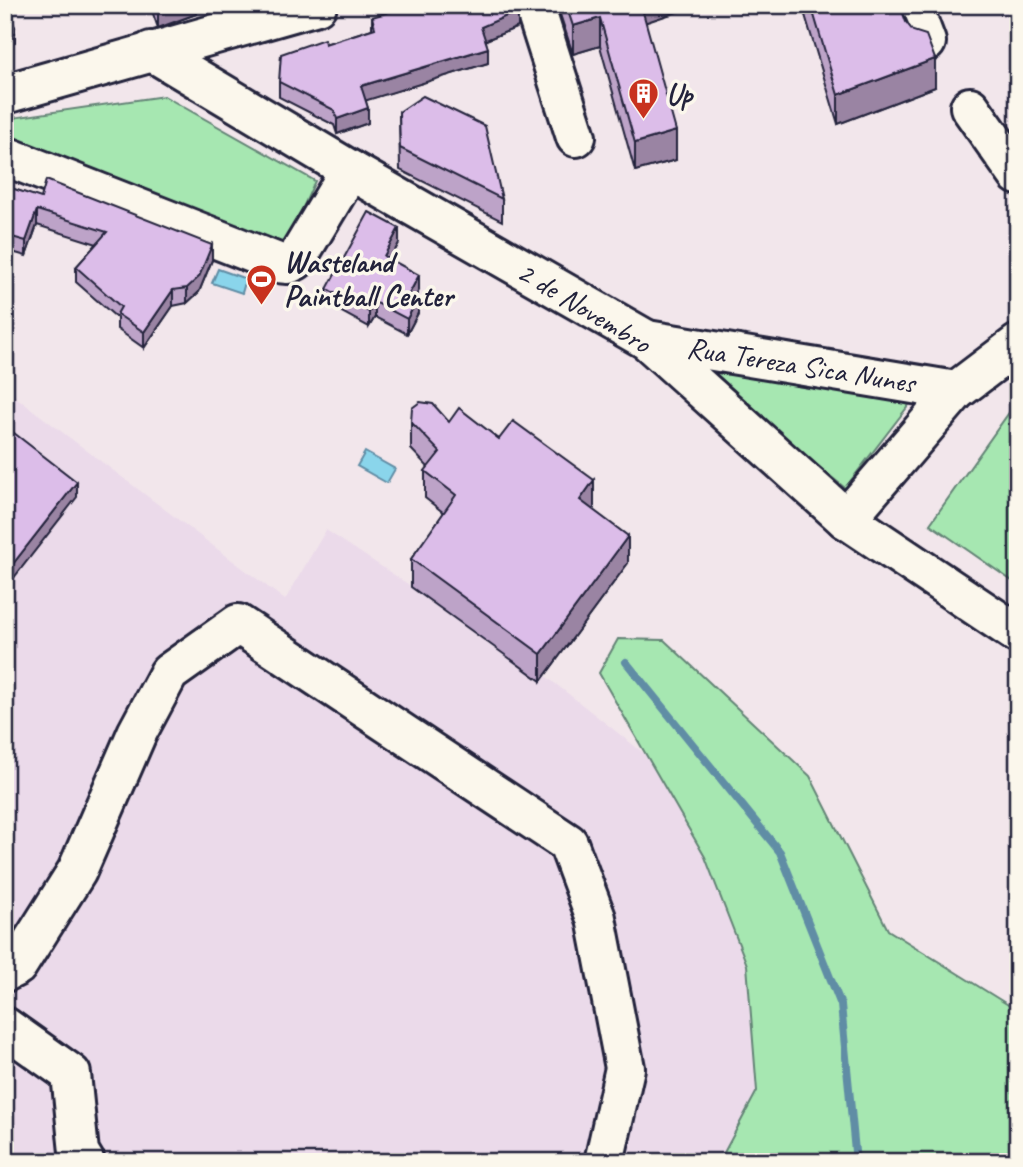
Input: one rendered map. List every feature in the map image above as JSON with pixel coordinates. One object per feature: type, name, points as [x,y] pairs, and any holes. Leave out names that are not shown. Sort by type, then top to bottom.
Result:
[{"type":"street","points":[[5,94],[317,5]]},
{"type":"street","points":[[534,5],[576,137]]},
{"type":"street","points":[[912,5],[926,42]]},
{"type":"street","name":"2 de Novembro","points":[[152,51],[350,170],[647,340],[846,519],[1018,634]]},
{"type":"street","points":[[970,107],[1018,175]]},
{"type":"street","points":[[5,156],[288,264],[296,260],[350,170]]},
{"type":"street","name":"Rua Tereza Sica Nunes","points":[[647,340],[956,391]]},
{"type":"street","name":"Rua Tereza Sica Nunes","points":[[846,519],[956,391],[1018,344]]},
{"type":"street","points":[[5,972],[17,966],[77,871],[137,733],[169,673],[238,624],[568,843],[596,918],[625,1068],[604,1162]]},
{"type":"street","points":[[5,1027],[71,1074],[79,1152],[85,1162]]},
{"type":"shaded area","points":[[5,389],[285,600],[326,530],[538,670],[646,755],[705,858],[747,965],[757,1091],[719,1162],[5,1162]]},
{"type":"green space","points":[[164,96],[315,181],[286,245],[5,142],[5,119]]},
{"type":"green space","points":[[699,369],[912,401],[845,488]]},
{"type":"green space","points":[[1018,400],[1018,585],[930,524]]},
{"type":"green space","points":[[618,639],[664,640],[810,776],[888,930],[1018,1011],[1018,1162],[719,1162],[757,1091],[747,965],[705,857],[599,673]]},
{"type":"water","points":[[218,269],[246,279],[242,293],[212,283]]},
{"type":"water","points":[[365,452],[395,469],[387,483],[357,466]]},
{"type":"building","points":[[5,5],[15,27],[5,31]]},
{"type":"building","points":[[413,5],[516,5],[518,11],[481,27],[488,48],[361,86],[368,108],[337,119],[334,110],[279,82],[281,54],[324,39],[325,44],[375,28],[372,17]]},
{"type":"building","name":"Up","points":[[566,5],[641,5],[676,131],[635,143],[600,18],[573,26]]},
{"type":"building","points":[[811,5],[900,5],[906,22],[913,31],[926,35],[935,59],[838,95]]},
{"type":"building","points":[[423,96],[485,126],[502,199],[400,148],[399,112]]},
{"type":"building","points":[[46,180],[212,245],[199,277],[187,288],[173,290],[144,332],[117,314],[121,307],[76,267],[107,232],[37,210],[26,241],[5,235],[5,186],[41,198]]},
{"type":"building","points":[[369,212],[399,228],[384,256],[419,275],[409,294],[418,298],[407,319],[375,302],[369,312],[327,289]]},
{"type":"building","points":[[420,402],[433,404],[449,422],[459,408],[499,439],[513,421],[594,480],[580,500],[628,536],[541,654],[411,559],[456,495],[425,471],[440,452],[411,422],[412,408]]},
{"type":"building","points":[[5,426],[77,482],[5,574]]},
{"type":"waterway","points":[[626,662],[780,852],[841,1005],[856,1162]]},
{"type":"place","name":"Up","points":[[643,121]]},
{"type":"place","name":"Wasteland Paintball Center","points":[[261,306]]}]
